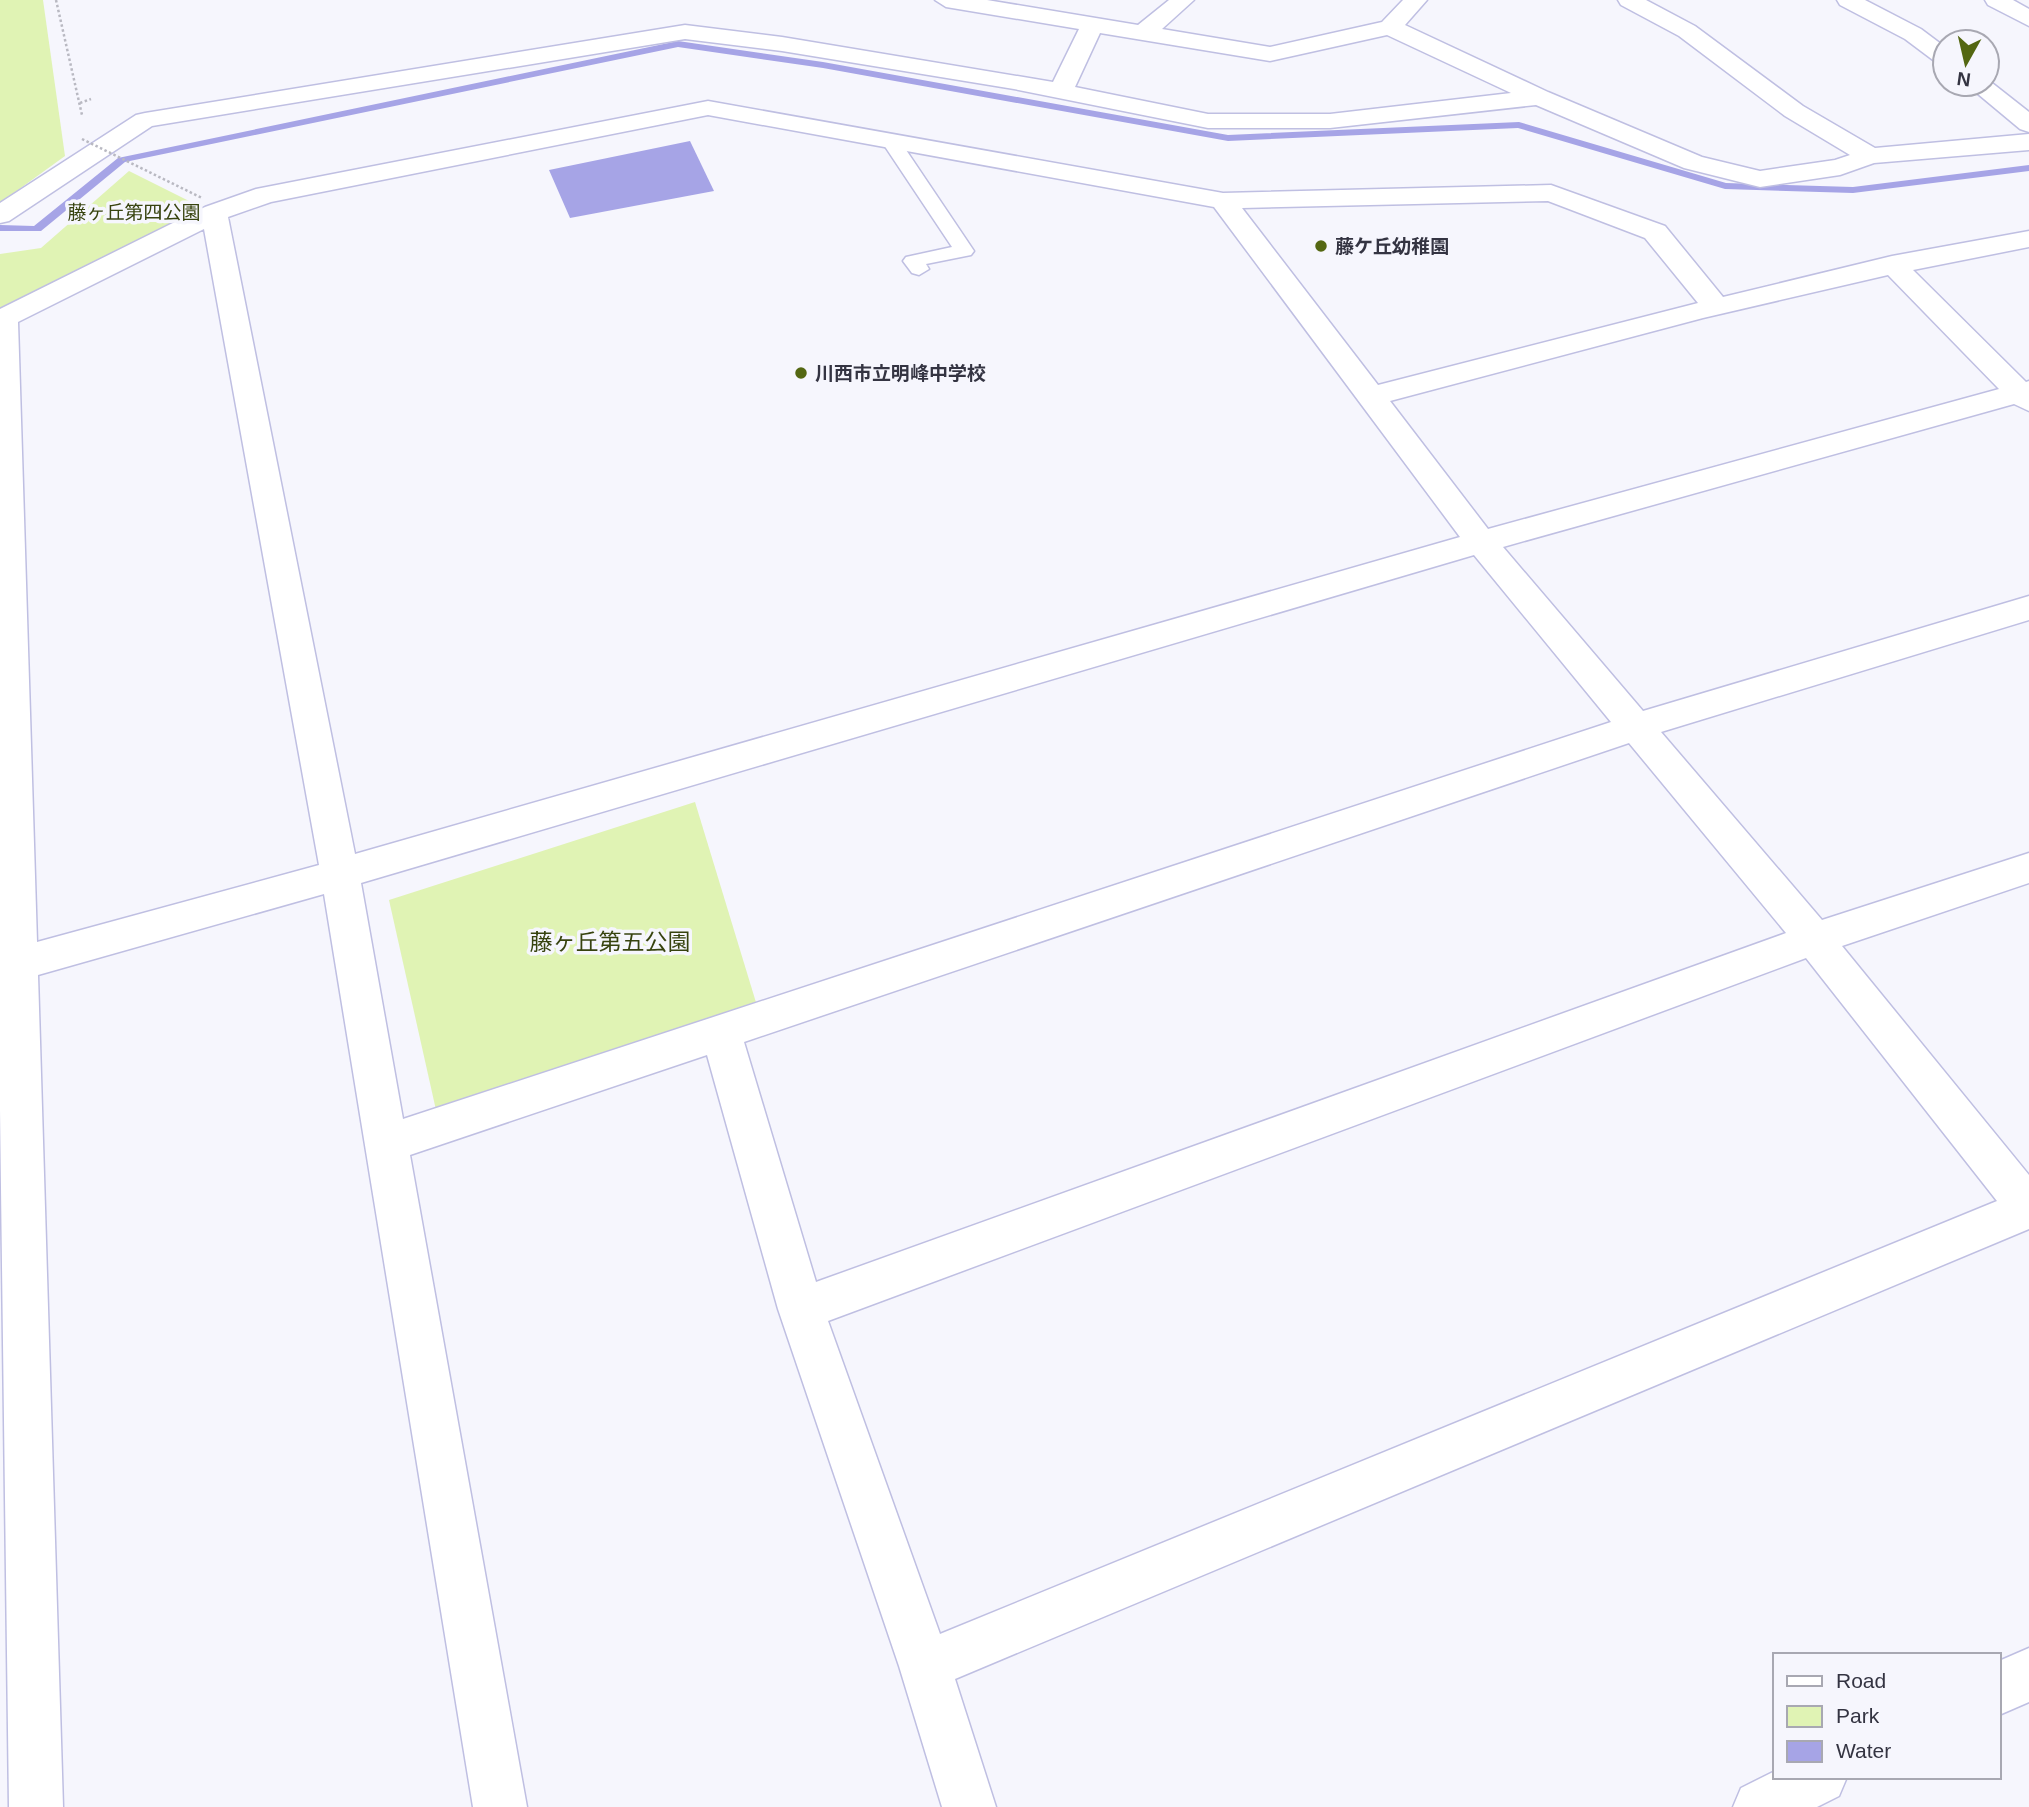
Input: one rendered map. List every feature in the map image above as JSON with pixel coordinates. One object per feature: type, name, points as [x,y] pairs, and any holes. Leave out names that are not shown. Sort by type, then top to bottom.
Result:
[{"type":"street","points":[[946,0],[1145,31],[1270,54],[1390,27],[1416,0]]},
{"type":"street","points":[[1145,31],[1183,0]]},
{"type":"street","points":[[1629,0],[1688,31],[1794,111],[1870,156]]},
{"type":"street","points":[[1848,0],[1913,34],[1931,48]]},
{"type":"street","points":[[1996,0],[2029,19]]},
{"type":"street","points":[[1061,90],[1093,24]]},
{"type":"street","points":[[1390,27],[1539,97],[1693,163],[1760,179],[1840,167],[1870,156],[2029,142]]},
{"type":"street","points":[[0,215],[145,120],[685,32],[782,44],[1061,90],[1208,121],[1330,121],[1539,97]]},
{"type":"street","points":[[1996,98],[2029,124]]},
{"type":"street","points":[[36,1807],[9,966],[2,318],[208,206],[708,108],[1223,201],[1551,193],[1655,232],[1715,305]]},
{"type":"street","points":[[925,1666],[2029,1208],[1639,726],[1481,542],[1223,201]]},
{"type":"street","points":[[208,206],[340,874],[500,1807]]},
{"type":"street","points":[[1369,397],[1715,305],[1892,264],[2029,239]]},
{"type":"street","points":[[1892,264],[2026,395]]},
{"type":"street","points":[[9,966],[340,874],[1481,542],[2026,395]]},
{"type":"street","points":[[386,1144],[1639,726],[2029,608]]},
{"type":"street","points":[[801,1309],[1814,939],[2029,868]]},
{"type":"street","points":[[721,1033],[801,1309],[925,1666],[969,1807]]},
{"type":"street","points":[[2001,1688],[2029,1674]]},
{"type":"street","points":[[1760,1807],[1816,1779]]},
{"type":"lane","points":[[891,142],[964,251],[913,261],[919,270]]},
{"type":"path","points":[[56,0],[83,119]]},
{"type":"path","points":[[80,103],[91,99]]},
{"type":"path","points":[[82,139],[208,206]]},
{"type":"green space","points":[[0,0],[43,0],[65,156],[0,203]]},
{"type":"green space","name":"藤ヶ丘第四公園","points":[[129,171],[205,209],[0,318],[0,254],[41,248]]},
{"type":"green space","name":"藤ヶ丘第五公園","points":[[695,802],[758,1009],[436,1110],[389,900]]},
{"type":"water","points":[[690,141],[714,191],[570,218],[549,170]]},
{"type":"waterway","points":[[0,228],[37,229],[122,160],[678,44],[823,65],[1228,138],[1519,125],[1725,186],[1853,190],[2029,168]]},
{"type":"place","name":"藤ケ丘幼稚園","points":[[1321,246]]},
{"type":"place","name":"川西市立明峰中学校","points":[[801,373]]}]
